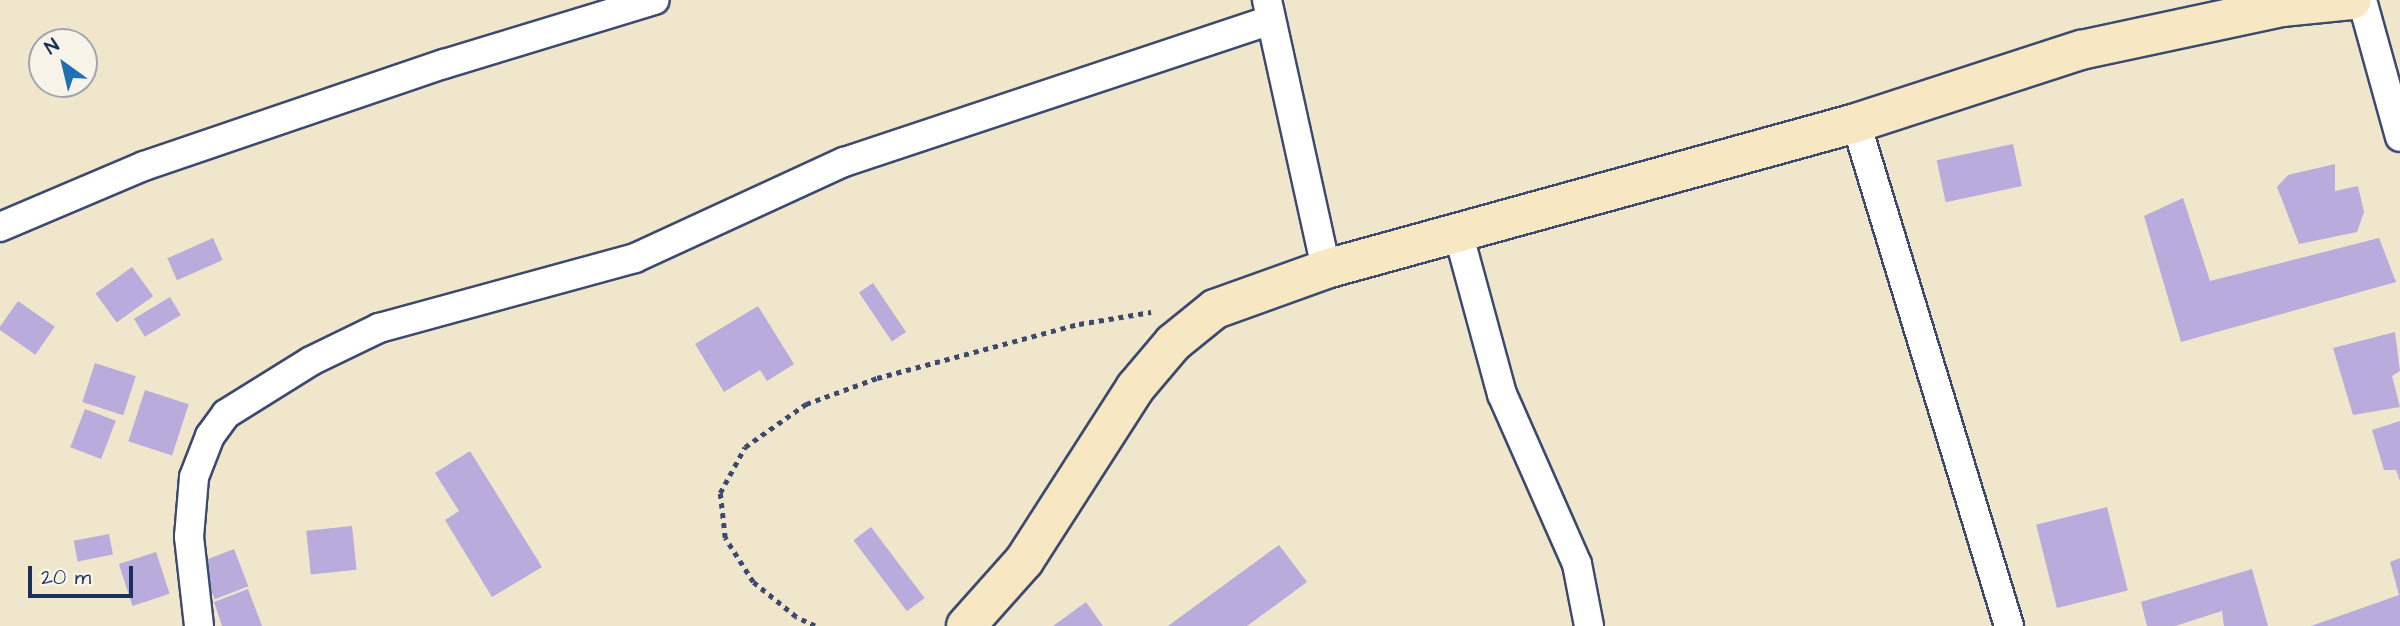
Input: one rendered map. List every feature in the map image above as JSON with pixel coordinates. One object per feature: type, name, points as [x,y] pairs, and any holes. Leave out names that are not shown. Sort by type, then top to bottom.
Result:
[{"type":"main road","points":[[966,626],[1024,561],[1135,388],[1173,343],[1214,309],[1326,269],[1460,236],[1856,123],[2081,50],[2227,17],[2352,0]]},
{"type":"street","points":[[0,227],[144,166],[444,64],[654,0]]},
{"type":"street","points":[[2362,0],[2400,137]]},
{"type":"street","points":[[199,626],[189,537],[194,477],[211,436],[226,414],[311,361],[379,328],[635,258],[844,162],[1268,10],[1326,269]]},
{"type":"street","points":[[1856,123],[2009,626]]},
{"type":"street","points":[[1460,236],[1502,394],[1577,564],[1588,626]]},
{"type":"path","points":[[814,626],[796,617],[753,582],[725,538],[720,493],[746,447],[806,404],[877,378],[1133,313],[1214,309]]},
{"type":"building","points":[[2013,144],[2022,186],[1946,202],[1937,160]]},
{"type":"building","points":[[2335,164],[2335,191],[2358,186],[2364,212],[2357,232],[2299,244],[2277,187],[2288,175]]},
{"type":"building","points":[[2183,198],[2210,281],[2379,238],[2396,282],[2181,342],[2144,216]]},
{"type":"building","points":[[213,238],[223,260],[177,280],[167,258]]},
{"type":"building","points":[[132,267],[153,296],[117,323],[96,293]]},
{"type":"building","points":[[873,283],[906,332],[892,341],[859,293]]},
{"type":"building","points":[[170,297],[181,315],[145,337],[134,319]]},
{"type":"building","points":[[18,301],[55,327],[35,355],[0,330]]},
{"type":"building","points":[[758,306],[794,364],[767,381],[760,370],[724,392],[695,344]]},
{"type":"building","points":[[2395,332],[2400,371],[2392,376],[2400,407],[2353,415],[2333,348]]},
{"type":"building","points":[[95,363],[136,376],[123,415],[82,402]]},
{"type":"building","points":[[145,390],[189,404],[172,456],[128,441]]},
{"type":"building","points":[[85,409],[116,421],[101,459],[70,447]]},
{"type":"building","points":[[2400,421],[2400,481],[2396,470],[2384,470],[2372,430]]},
{"type":"building","points":[[470,451],[542,567],[492,597],[445,520],[459,511],[435,473]]},
{"type":"building","points":[[2107,507],[2128,590],[2057,608],[2036,525]]},
{"type":"building","points":[[352,526],[357,570],[311,575],[306,531]]},
{"type":"building","points":[[871,527],[925,598],[907,611],[853,540]]},
{"type":"building","points":[[109,534],[113,555],[78,561],[74,541]]},
{"type":"building","points":[[1279,545],[1307,582],[1247,626],[1168,626]]},
{"type":"building","points":[[234,549],[248,586],[215,599],[200,562]]},
{"type":"building","points":[[156,552],[170,594],[133,606],[119,564]]},
{"type":"building","points":[[2400,558],[2400,626],[2311,626],[2399,595],[2390,562]]},
{"type":"building","points":[[2252,569],[2268,626],[2224,626],[2222,611],[2175,626],[2147,626],[2141,602]]},
{"type":"building","points":[[248,589],[262,626],[222,626],[214,602]]},
{"type":"building","points":[[1086,602],[1103,626],[1053,626]]}]
